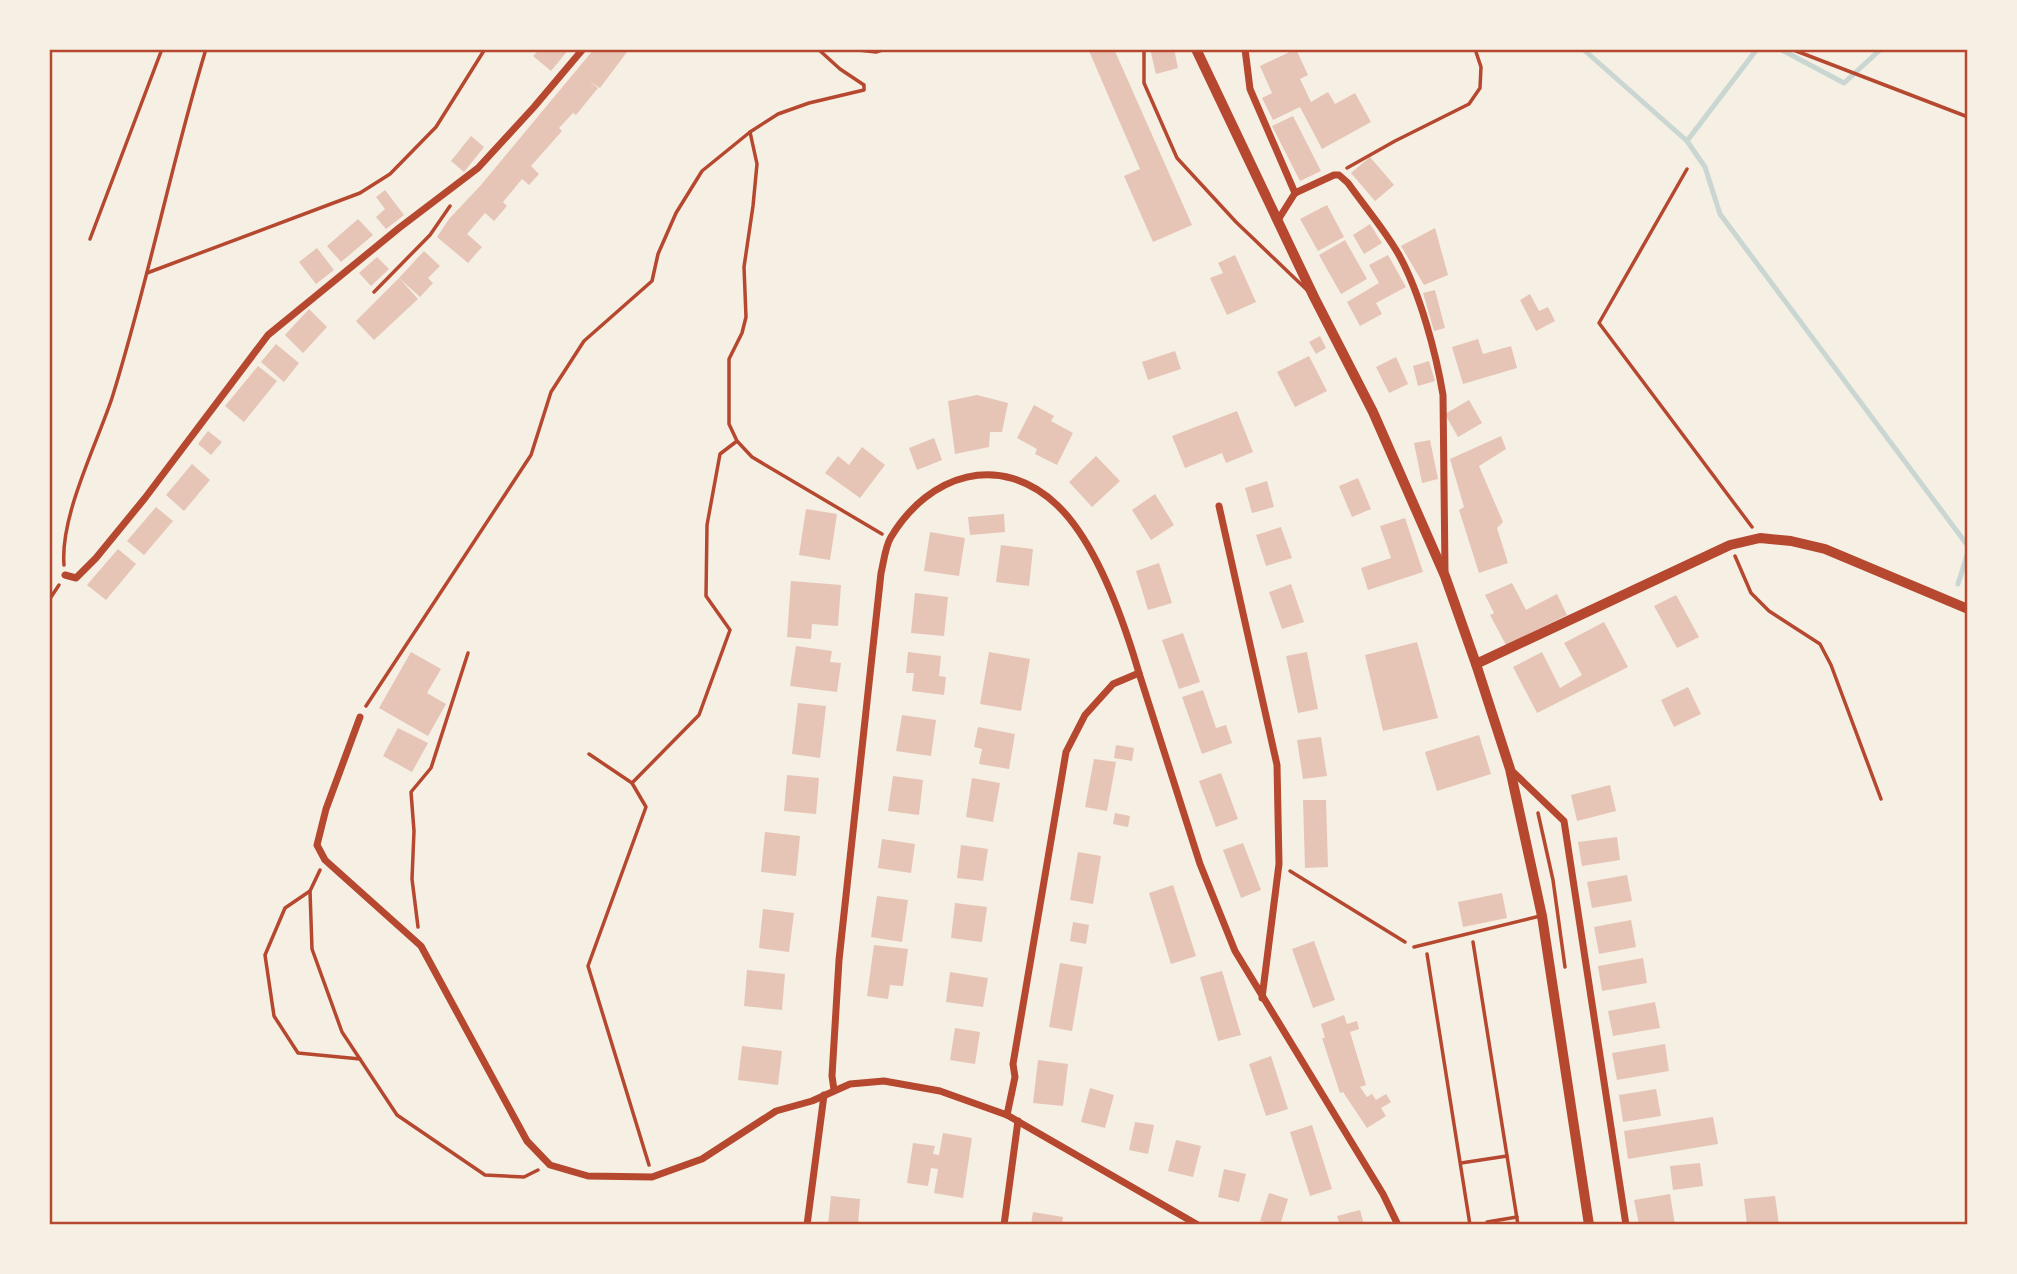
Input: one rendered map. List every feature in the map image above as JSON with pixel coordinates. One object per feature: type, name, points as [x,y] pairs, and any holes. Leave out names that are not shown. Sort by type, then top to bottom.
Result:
[{"type":"street","points":[[65,575],[76,578],[96,558],[145,498],[268,335],[399,228],[478,168],[583,49]]},
{"type":"street","points":[[1196,49],[1314,297],[1373,412],[1445,576],[1476,664],[1510,769],[1542,916],[1589,1225]]},
{"type":"street","points":[[1245,49],[1250,89],[1295,193]]},
{"type":"street","points":[[1279,220],[1295,193],[1339,175],[1348,183],[1399,255],[1413,286],[1438,367],[1443,396],[1445,576]]},
{"type":"street","points":[[834,1090],[832,1076],[839,960],[881,573],[890,539],[913,508],[947,482],[982,473],[1025,482],[1058,505],[1087,543],[1128,635],[1200,864],[1235,951],[1383,1194],[1398,1225]]},
{"type":"street","points":[[1219,506],[1277,765],[1279,864],[1262,999]]},
{"type":"street","points":[[1476,664],[1730,545],[1760,538],[1791,541],[1825,550],[1968,609]]},
{"type":"street","points":[[1007,1115],[1015,1077],[1013,1064],[1066,752],[1085,715],[1113,684],[1139,673]]},
{"type":"street","points":[[359,717],[326,809],[317,845],[325,860],[421,946],[527,1141],[550,1165],[588,1176],[652,1177],[702,1159],[776,1111],[812,1101],[850,1084],[884,1081],[940,1091],[1007,1115],[1198,1225]]},
{"type":"street","points":[[1510,769],[1564,821],[1626,1225]]},
{"type":"street","points":[[807,1225],[824,1095]]},
{"type":"street","points":[[1004,1225],[1018,1121]]},
{"type":"lane","points":[[849,49],[876,52],[885,49]]},
{"type":"lane","points":[[1144,49],[1144,83],[1177,158],[1236,222],[1314,297]]},
{"type":"lane","points":[[1414,947],[1542,916]]},
{"type":"path","points":[[90,239],[162,49]]},
{"type":"path","points":[[49,600],[65,575],[62,547],[67,523],[112,397],[206,49]]},
{"type":"path","points":[[145,274],[360,193],[390,174],[436,127],[485,49]]},
{"type":"path","points":[[359,717],[531,455],[551,392],[584,341],[652,281],[658,254],[676,213],[702,171],[750,132],[778,114],[809,103],[864,90],[864,85],[840,69],[818,49]]},
{"type":"path","points":[[1339,175],[1353,163],[1469,104],[1480,88],[1481,67],[1475,49]]},
{"type":"path","points":[[1791,49],[1968,117]]},
{"type":"path","points":[[750,132],[757,164],[744,267],[746,317],[742,333],[729,359],[729,424],[737,441],[752,457],[890,539]]},
{"type":"path","points":[[1687,169],[1599,323],[1760,538]]},
{"type":"path","points":[[374,292],[430,234],[454,201]]},
{"type":"path","points":[[632,783],[699,715],[730,629],[706,596],[707,525],[720,454],[737,441]]},
{"type":"path","points":[[1730,545],[1751,593],[1769,611],[1820,644],[1831,665],[1881,799]]},
{"type":"path","points":[[421,946],[412,879],[415,831],[411,792],[431,768],[468,653]]},
{"type":"path","points":[[589,754],[632,783],[646,807],[588,966],[652,1177]]},
{"type":"path","points":[[325,860],[310,891],[312,949],[342,1032],[397,1115],[485,1175],[524,1177],[550,1165]]},
{"type":"path","points":[[1279,864],[1414,947]]},
{"type":"path","points":[[310,891],[285,908],[265,955],[274,1016],[298,1053],[360,1059]]},
{"type":"path","points":[[1472,933],[1518,1225]]},
{"type":"path","points":[[1426,946],[1470,1225]]},
{"type":"path","points":[[1460,1163],[1507,1156]]},
{"type":"path","points":[[1487,1222],[1517,1217]]},
{"type":"path","points":[[1504,1219],[1506,1225]]},
{"type":"building","points":[[540,49],[569,49],[551,71],[533,56]]},
{"type":"building","points":[[594,49],[623,49],[627,52],[600,88],[589,81],[598,88],[576,115],[573,113],[559,128],[562,131],[531,166],[539,174],[529,185],[522,179],[503,202],[507,206],[494,221],[485,213],[467,234],[482,247],[468,263],[437,237],[449,219],[481,185]]},
{"type":"building","points":[[1114,49],[1192,225],[1153,242],[1124,176],[1140,169],[1089,51]]},
{"type":"building","points":[[1150,49],[1174,49],[1178,68],[1156,74]]},
{"type":"building","points":[[1296,49],[1308,75],[1300,79],[1311,102],[1328,92],[1335,104],[1355,93],[1371,122],[1322,149],[1300,107],[1273,120],[1262,98],[1272,93],[1260,66]]},
{"type":"building","points":[[1293,116],[1321,171],[1300,181],[1272,126]]},
{"type":"building","points":[[471,136],[484,147],[464,172],[451,161]]},
{"type":"building","points":[[1370,157],[1394,185],[1375,201],[1351,173]]},
{"type":"building","points":[[385,190],[404,215],[386,229],[376,217],[385,209],[376,197]]},
{"type":"building","points":[[1327,205],[1344,237],[1318,251],[1300,219]]},
{"type":"building","points":[[358,219],[373,235],[341,262],[327,246]]},
{"type":"building","points":[[1370,224],[1382,243],[1364,254],[1353,235]]},
{"type":"building","points":[[1435,228],[1448,275],[1424,285],[1401,246]]},
{"type":"building","points":[[1345,240],[1367,279],[1341,294],[1319,255]]},
{"type":"building","points":[[317,248],[334,270],[316,284],[299,262]]},
{"type":"building","points":[[424,251],[440,266],[428,278],[433,283],[420,297],[399,278]]},
{"type":"building","points":[[1235,255],[1256,302],[1227,315],[1210,278],[1223,273],[1218,263]]},
{"type":"building","points":[[1388,255],[1406,287],[1376,303],[1382,314],[1360,326],[1347,302],[1379,283],[1369,265]]},
{"type":"building","points":[[377,257],[389,269],[371,286],[359,273]]},
{"type":"building","points":[[399,278],[418,299],[374,340],[356,321]]},
{"type":"building","points":[[1435,290],[1445,328],[1434,331],[1423,293]]},
{"type":"building","points":[[1530,294],[1539,311],[1548,307],[1555,321],[1536,331],[1520,300]]},
{"type":"building","points":[[309,309],[327,327],[303,353],[285,335]]},
{"type":"building","points":[[1320,336],[1326,348],[1316,354],[1309,342]]},
{"type":"building","points":[[1478,339],[1483,354],[1511,346],[1517,368],[1463,384],[1452,347]]},
{"type":"building","points":[[276,344],[299,363],[284,382],[261,362]]},
{"type":"building","points":[[1175,351],[1181,369],[1148,380],[1142,362]]},
{"type":"building","points":[[1309,356],[1327,391],[1295,407],[1277,372]]},
{"type":"building","points":[[1396,357],[1408,384],[1389,393],[1376,367]]},
{"type":"building","points":[[1429,361],[1435,381],[1418,386],[1413,366]]},
{"type":"building","points":[[258,366],[277,381],[244,422],[225,406]]},
{"type":"building","points":[[977,395],[1008,403],[1002,432],[990,432],[989,447],[955,454],[948,401]]},
{"type":"building","points":[[1469,400],[1482,423],[1458,437],[1445,414]]},
{"type":"building","points":[[1034,405],[1054,416],[1051,421],[1073,433],[1057,465],[1035,454],[1037,449],[1017,438]]},
{"type":"building","points":[[1237,411],[1253,452],[1226,463],[1222,453],[1185,468],[1172,436]]},
{"type":"building","points":[[208,431],[222,442],[211,455],[198,444]]},
{"type":"building","points":[[1501,436],[1506,449],[1479,466],[1503,522],[1497,528],[1508,563],[1479,573],[1459,510],[1464,507],[1450,459]]},
{"type":"building","points":[[934,438],[942,460],[917,470],[909,448]]},
{"type":"building","points":[[1430,440],[1438,479],[1422,483],[1414,443]]},
{"type":"building","points":[[862,447],[885,465],[860,498],[825,473],[838,456],[849,465]]},
{"type":"building","points":[[1096,456],[1120,481],[1092,507],[1069,482]]},
{"type":"building","points":[[192,464],[210,480],[184,511],[166,495]]},
{"type":"building","points":[[1358,478],[1371,509],[1352,517],[1339,486]]},
{"type":"building","points":[[1267,481],[1274,507],[1252,513],[1245,488]]},
{"type":"building","points":[[1155,494],[1174,525],[1151,540],[1132,510]]},
{"type":"building","points":[[156,507],[173,521],[144,555],[127,541]]},
{"type":"building","points":[[806,509],[837,514],[830,560],[799,555]]},
{"type":"building","points":[[1004,514],[1005,532],[970,535],[968,517]]},
{"type":"building","points":[[1405,518],[1423,572],[1368,590],[1361,568],[1391,558],[1380,526]]},
{"type":"building","points":[[1281,527],[1292,558],[1266,566],[1256,535]]},
{"type":"building","points":[[930,532],[965,538],[959,576],[924,571]]},
{"type":"building","points":[[1001,545],[1033,549],[1029,586],[996,582]]},
{"type":"building","points":[[118,549],[136,564],[106,600],[87,585]]},
{"type":"building","points":[[1159,563],[1172,603],[1148,610],[1136,571]]},
{"type":"building","points":[[791,581],[841,585],[838,626],[812,624],[811,639],[787,637]]},
{"type":"building","points":[[1512,583],[1526,610],[1557,594],[1567,615],[1506,645],[1490,615],[1494,613],[1485,595]]},
{"type":"building","points":[[1291,584],[1304,622],[1282,629],[1269,592]]},
{"type":"building","points":[[915,593],[948,597],[944,636],[911,633]]},
{"type":"building","points":[[1676,595],[1699,637],[1677,648],[1654,606]]},
{"type":"building","points":[[1604,622],[1628,667],[1537,713],[1513,667],[1542,652],[1560,688],[1582,675],[1564,643]]},
{"type":"building","points":[[1183,633],[1200,682],[1179,689],[1162,640]]},
{"type":"building","points":[[1417,642],[1438,718],[1383,731],[1365,655]]},
{"type":"building","points":[[796,646],[832,651],[830,662],[841,663],[837,692],[790,686]]},
{"type":"building","points":[[411,652],[441,669],[427,693],[446,704],[428,736],[379,708]]},
{"type":"building","points":[[908,652],[941,656],[939,676],[946,677],[944,695],[912,691],[914,673],[906,673]]},
{"type":"building","points":[[989,652],[1030,659],[1021,711],[980,704]]},
{"type":"building","points":[[1307,652],[1318,709],[1298,713],[1286,656]]},
{"type":"building","points":[[1688,687],[1701,714],[1674,727],[1661,700]]},
{"type":"building","points":[[1203,690],[1216,728],[1226,725],[1232,743],[1202,754],[1182,697]]},
{"type":"building","points":[[798,703],[826,706],[820,758],[792,754]]},
{"type":"building","points":[[902,715],[936,720],[931,756],[896,751]]},
{"type":"building","points":[[978,727],[1015,734],[1009,769],[979,764],[982,749],[974,747]]},
{"type":"building","points":[[398,728],[428,743],[412,772],[383,756]]},
{"type":"building","points":[[1479,735],[1491,774],[1437,791],[1425,752]]},
{"type":"building","points":[[1321,737],[1327,776],[1303,779],[1297,740]]},
{"type":"building","points":[[1116,745],[1134,748],[1132,761],[1114,758]]},
{"type":"building","points":[[1094,759],[1116,762],[1107,811],[1085,807]]},
{"type":"building","points":[[1221,773],[1238,819],[1216,827],[1199,781]]},
{"type":"building","points":[[787,775],[819,778],[816,814],[784,811]]},
{"type":"building","points":[[893,776],[923,780],[919,815],[888,811]]},
{"type":"building","points":[[972,778],[1000,783],[993,822],[966,817]]},
{"type":"building","points":[[1610,785],[1616,811],[1577,821],[1571,795]]},
{"type":"building","points":[[1303,800],[1326,800],[1328,867],[1305,868]]},
{"type":"building","points":[[1115,813],[1130,816],[1128,827],[1113,824]]},
{"type":"building","points":[[765,832],[800,836],[796,876],[761,872]]},
{"type":"building","points":[[1617,837],[1620,860],[1582,866],[1578,842]]},
{"type":"building","points":[[882,839],[915,844],[911,873],[878,868]]},
{"type":"building","points":[[1243,843],[1261,890],[1241,898],[1223,850]]},
{"type":"building","points":[[961,845],[988,849],[983,881],[957,878]]},
{"type":"building","points":[[1078,852],[1101,856],[1093,904],[1070,900]]},
{"type":"building","points":[[1627,875],[1632,901],[1592,908],[1587,882]]},
{"type":"building","points":[[1173,885],[1196,956],[1171,964],[1149,893]]},
{"type":"building","points":[[1502,893],[1507,918],[1463,927],[1458,902]]},
{"type":"building","points":[[877,896],[908,900],[902,942],[871,937]]},
{"type":"building","points":[[955,903],[987,907],[982,942],[951,938]]},
{"type":"building","points":[[763,909],[794,913],[789,952],[759,948]]},
{"type":"building","points":[[1631,920],[1636,947],[1599,954],[1594,927]]},
{"type":"building","points":[[1073,922],[1089,925],[1086,944],[1070,941]]},
{"type":"building","points":[[1314,941],[1335,1000],[1313,1008],[1292,949]]},
{"type":"building","points":[[874,945],[908,949],[903,986],[890,985],[888,999],[867,996]]},
{"type":"building","points":[[1643,958],[1647,983],[1602,991],[1598,966]]},
{"type":"building","points":[[1060,963],[1083,967],[1072,1031],[1049,1027]]},
{"type":"building","points":[[747,970],[785,974],[782,1010],[744,1006]]},
{"type":"building","points":[[1222,971],[1241,1035],[1218,1041],[1200,977]]},
{"type":"building","points":[[950,972],[988,978],[983,1007],[946,1002]]},
{"type":"building","points":[[1655,1002],[1660,1028],[1613,1036],[1608,1011]]},
{"type":"building","points":[[1344,1015],[1347,1024],[1357,1021],[1359,1029],[1350,1032],[1366,1085],[1360,1087],[1367,1097],[1372,1094],[1376,1100],[1386,1094],[1391,1102],[1381,1108],[1386,1116],[1367,1128],[1343,1092],[1340,1093],[1322,1038],[1325,1038],[1321,1024]]},
{"type":"building","points":[[955,1028],[980,1032],[975,1064],[950,1060]]},
{"type":"building","points":[[1665,1044],[1669,1071],[1617,1080],[1612,1053]]},
{"type":"building","points":[[742,1046],[782,1051],[778,1085],[738,1080]]},
{"type":"building","points":[[1271,1056],[1288,1109],[1266,1116],[1249,1064]]},
{"type":"building","points":[[1038,1060],[1068,1064],[1063,1106],[1033,1103]]},
{"type":"building","points":[[1090,1088],[1114,1095],[1105,1128],[1081,1122]]},
{"type":"building","points":[[1656,1089],[1661,1116],[1623,1122],[1619,1095]]},
{"type":"building","points":[[1713,1117],[1718,1144],[1628,1159],[1624,1131]]},
{"type":"building","points":[[1135,1122],[1154,1125],[1148,1154],[1129,1150]]},
{"type":"building","points":[[1312,1125],[1332,1189],[1310,1196],[1290,1132]]},
{"type":"building","points":[[943,1133],[972,1138],[963,1198],[934,1193],[938,1169],[931,1168],[928,1186],[907,1183],[913,1143],[935,1146],[933,1154],[939,1155]]},
{"type":"building","points":[[1176,1140],[1201,1146],[1193,1177],[1168,1171]]},
{"type":"building","points":[[1700,1163],[1703,1186],[1673,1190],[1670,1166]]},
{"type":"building","points":[[1224,1169],[1246,1174],[1239,1202],[1218,1197]]},
{"type":"building","points":[[1269,1193],[1288,1199],[1280,1225],[1260,1221]]},
{"type":"building","points":[[1670,1194],[1675,1225],[1639,1225],[1634,1200]]},
{"type":"building","points":[[831,1196],[860,1199],[858,1225],[828,1225]]},
{"type":"building","points":[[1775,1196],[1779,1225],[1747,1225],[1744,1199]]},
{"type":"building","points":[[1360,1210],[1364,1225],[1340,1225],[1337,1216]]},
{"type":"building","points":[[1033,1212],[1063,1217],[1062,1225],[1031,1225]]},
{"type":"waterway","points":[[1583,49],[1687,141],[1757,49]]},
{"type":"waterway","points":[[1780,49],[1844,83],[1881,49]]},
{"type":"waterway","points":[[1687,141],[1705,167],[1720,214],[1968,546]]},
{"type":"waterway","points":[[1958,584],[1968,552]]}]
